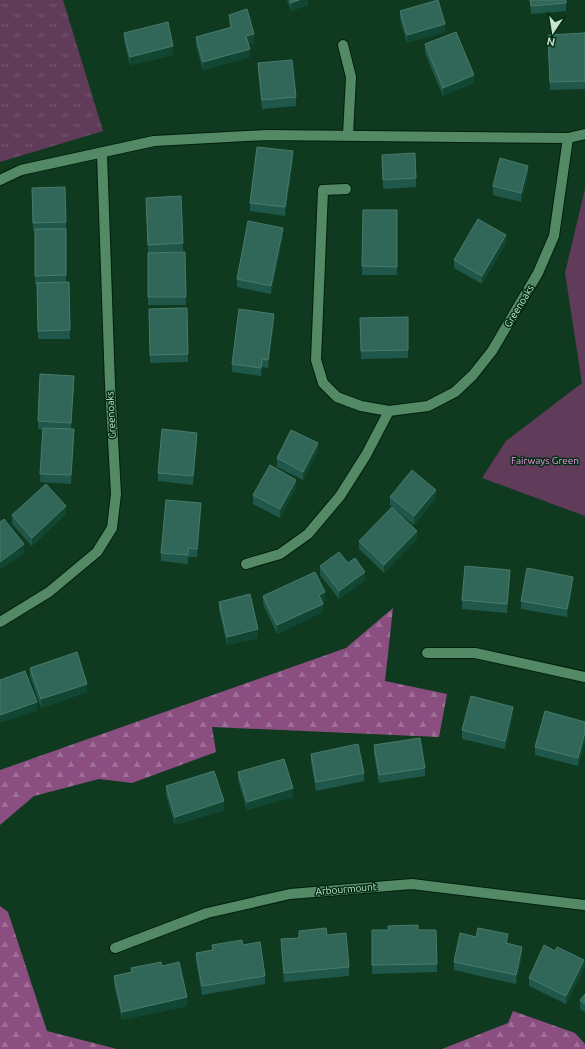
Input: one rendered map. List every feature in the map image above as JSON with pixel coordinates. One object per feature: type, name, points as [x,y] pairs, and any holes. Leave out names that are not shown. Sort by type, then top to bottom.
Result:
[{"type":"street","points":[[343,45],[351,77],[348,134]]},
{"type":"street","points":[[0,180],[21,170],[102,154],[154,141],[266,135],[348,134],[568,138],[585,134]]},
{"type":"street","name":"Greenoaks","points":[[346,189],[323,190],[316,360],[323,383],[337,397],[361,406],[389,411],[428,406],[455,392],[473,375],[492,351],[538,273],[554,236],[568,138]]},
{"type":"street","name":"Greenoaks","points":[[0,622],[49,592],[97,552],[112,528],[116,494],[110,384],[102,154]]},
{"type":"street","points":[[246,564],[280,554],[308,534],[340,496],[366,455],[389,411]]},
{"type":"street","points":[[427,653],[475,653],[585,677]]},
{"type":"street","name":"Arbourmount","points":[[115,948],[207,913],[298,894],[412,884],[585,905]]},
{"type":"green space","points":[[0,0],[63,0],[103,131],[0,162]]},
{"type":"green space","name":"Fairways Green","points":[[585,189],[585,516],[482,478],[506,441],[582,383],[565,273]]},
{"type":"green space","points":[[393,608],[385,681],[447,694],[439,737],[212,727],[216,752],[132,783],[99,779],[34,796],[0,825],[0,770],[346,648]]},
{"type":"green space","points":[[0,906],[8,912],[47,1031],[117,1049],[0,1049]]},
{"type":"green space","points":[[513,1011],[575,1033],[585,1044],[585,1049],[442,1049],[508,1023]]},
{"type":"building","points":[[290,0],[299,0],[291,3]]},
{"type":"building","points":[[438,0],[445,24],[407,35],[400,11]]},
{"type":"building","points":[[530,0],[566,0],[566,3],[531,6]]},
{"type":"building","points":[[247,9],[254,34],[246,36],[250,49],[203,62],[196,37],[232,27],[229,15]]},
{"type":"building","points":[[168,22],[173,46],[130,57],[124,33]]},
{"type":"building","points":[[456,32],[474,75],[443,88],[425,44]]},
{"type":"building","points":[[585,33],[585,81],[550,82],[548,35]]},
{"type":"building","points":[[292,60],[296,97],[262,100],[258,63]]},
{"type":"building","points":[[257,147],[293,151],[285,207],[250,203]]},
{"type":"building","points":[[415,153],[416,178],[383,180],[382,155]]},
{"type":"building","points":[[500,158],[528,166],[521,193],[493,186]]},
{"type":"building","points":[[65,187],[66,222],[33,223],[32,188]]},
{"type":"building","points":[[181,196],[183,243],[148,245],[146,198]]},
{"type":"building","points":[[363,210],[397,210],[397,267],[362,266]]},
{"type":"building","points":[[478,219],[506,235],[482,276],[454,260]]},
{"type":"building","points":[[248,221],[283,228],[271,286],[237,279]]},
{"type":"building","points":[[35,229],[66,229],[66,275],[35,276]]},
{"type":"building","points":[[185,252],[186,297],[148,297],[148,253]]},
{"type":"building","points":[[69,282],[70,330],[38,331],[37,283]]},
{"type":"building","points":[[187,308],[188,354],[150,355],[149,309]]},
{"type":"building","points":[[239,309],[274,314],[268,360],[262,359],[261,368],[232,364]]},
{"type":"building","points":[[408,317],[408,350],[361,351],[360,318]]},
{"type":"building","points":[[40,374],[74,376],[71,423],[38,421]]},
{"type":"building","points":[[43,428],[74,429],[71,475],[40,474]]},
{"type":"building","points":[[162,429],[197,433],[193,476],[158,473]]},
{"type":"building","points":[[291,430],[318,443],[303,472],[277,458]]},
{"type":"building","points":[[270,465],[296,480],[280,509],[253,495]]},
{"type":"building","points":[[412,470],[436,490],[414,516],[390,497]]},
{"type":"building","points":[[46,484],[66,506],[32,538],[12,515]]},
{"type":"building","points":[[166,500],[201,503],[197,549],[188,548],[188,555],[161,553]]},
{"type":"building","points":[[392,507],[417,531],[384,565],[359,541]]},
{"type":"building","points":[[4,519],[24,544],[0,562],[0,522]]},
{"type":"building","points":[[339,552],[348,563],[355,558],[365,572],[339,591],[320,566]]},
{"type":"building","points":[[465,566],[510,570],[507,604],[462,600]]},
{"type":"building","points":[[527,568],[573,577],[567,609],[521,601]]},
{"type":"building","points":[[315,572],[325,592],[319,595],[323,604],[277,625],[263,596]]},
{"type":"building","points":[[250,594],[258,629],[227,637],[219,602]]},
{"type":"building","points":[[77,652],[87,684],[41,699],[30,668]]},
{"type":"building","points":[[25,671],[37,702],[0,715],[0,680]]},
{"type":"building","points":[[471,696],[513,707],[505,741],[462,730]]},
{"type":"building","points":[[545,711],[585,722],[585,732],[578,758],[535,747]]},
{"type":"building","points":[[420,738],[425,768],[379,775],[374,745]]},
{"type":"building","points":[[358,744],[364,773],[316,782],[311,754]]},
{"type":"building","points":[[284,759],[293,788],[247,802],[238,772]]},
{"type":"building","points":[[214,771],[224,801],[175,817],[166,786]]},
{"type":"building","points":[[418,925],[418,930],[436,930],[437,964],[372,965],[372,930],[389,930],[388,926]]},
{"type":"building","points":[[326,928],[327,935],[346,933],[349,967],[284,973],[281,939],[299,938],[299,931]]},
{"type":"building","points":[[478,928],[508,934],[506,943],[522,947],[516,975],[454,962],[460,933],[476,937]]},
{"type":"building","points":[[242,940],[243,945],[260,942],[265,976],[202,986],[196,953],[213,950],[212,945]]},
{"type":"building","points":[[544,945],[555,951],[557,947],[584,960],[566,996],[529,978]]},
{"type":"building","points":[[161,962],[162,966],[179,962],[187,997],[122,1012],[114,976],[132,972],[131,968]]},
{"type":"building","points":[[585,994],[585,1004],[580,1000]]}]
